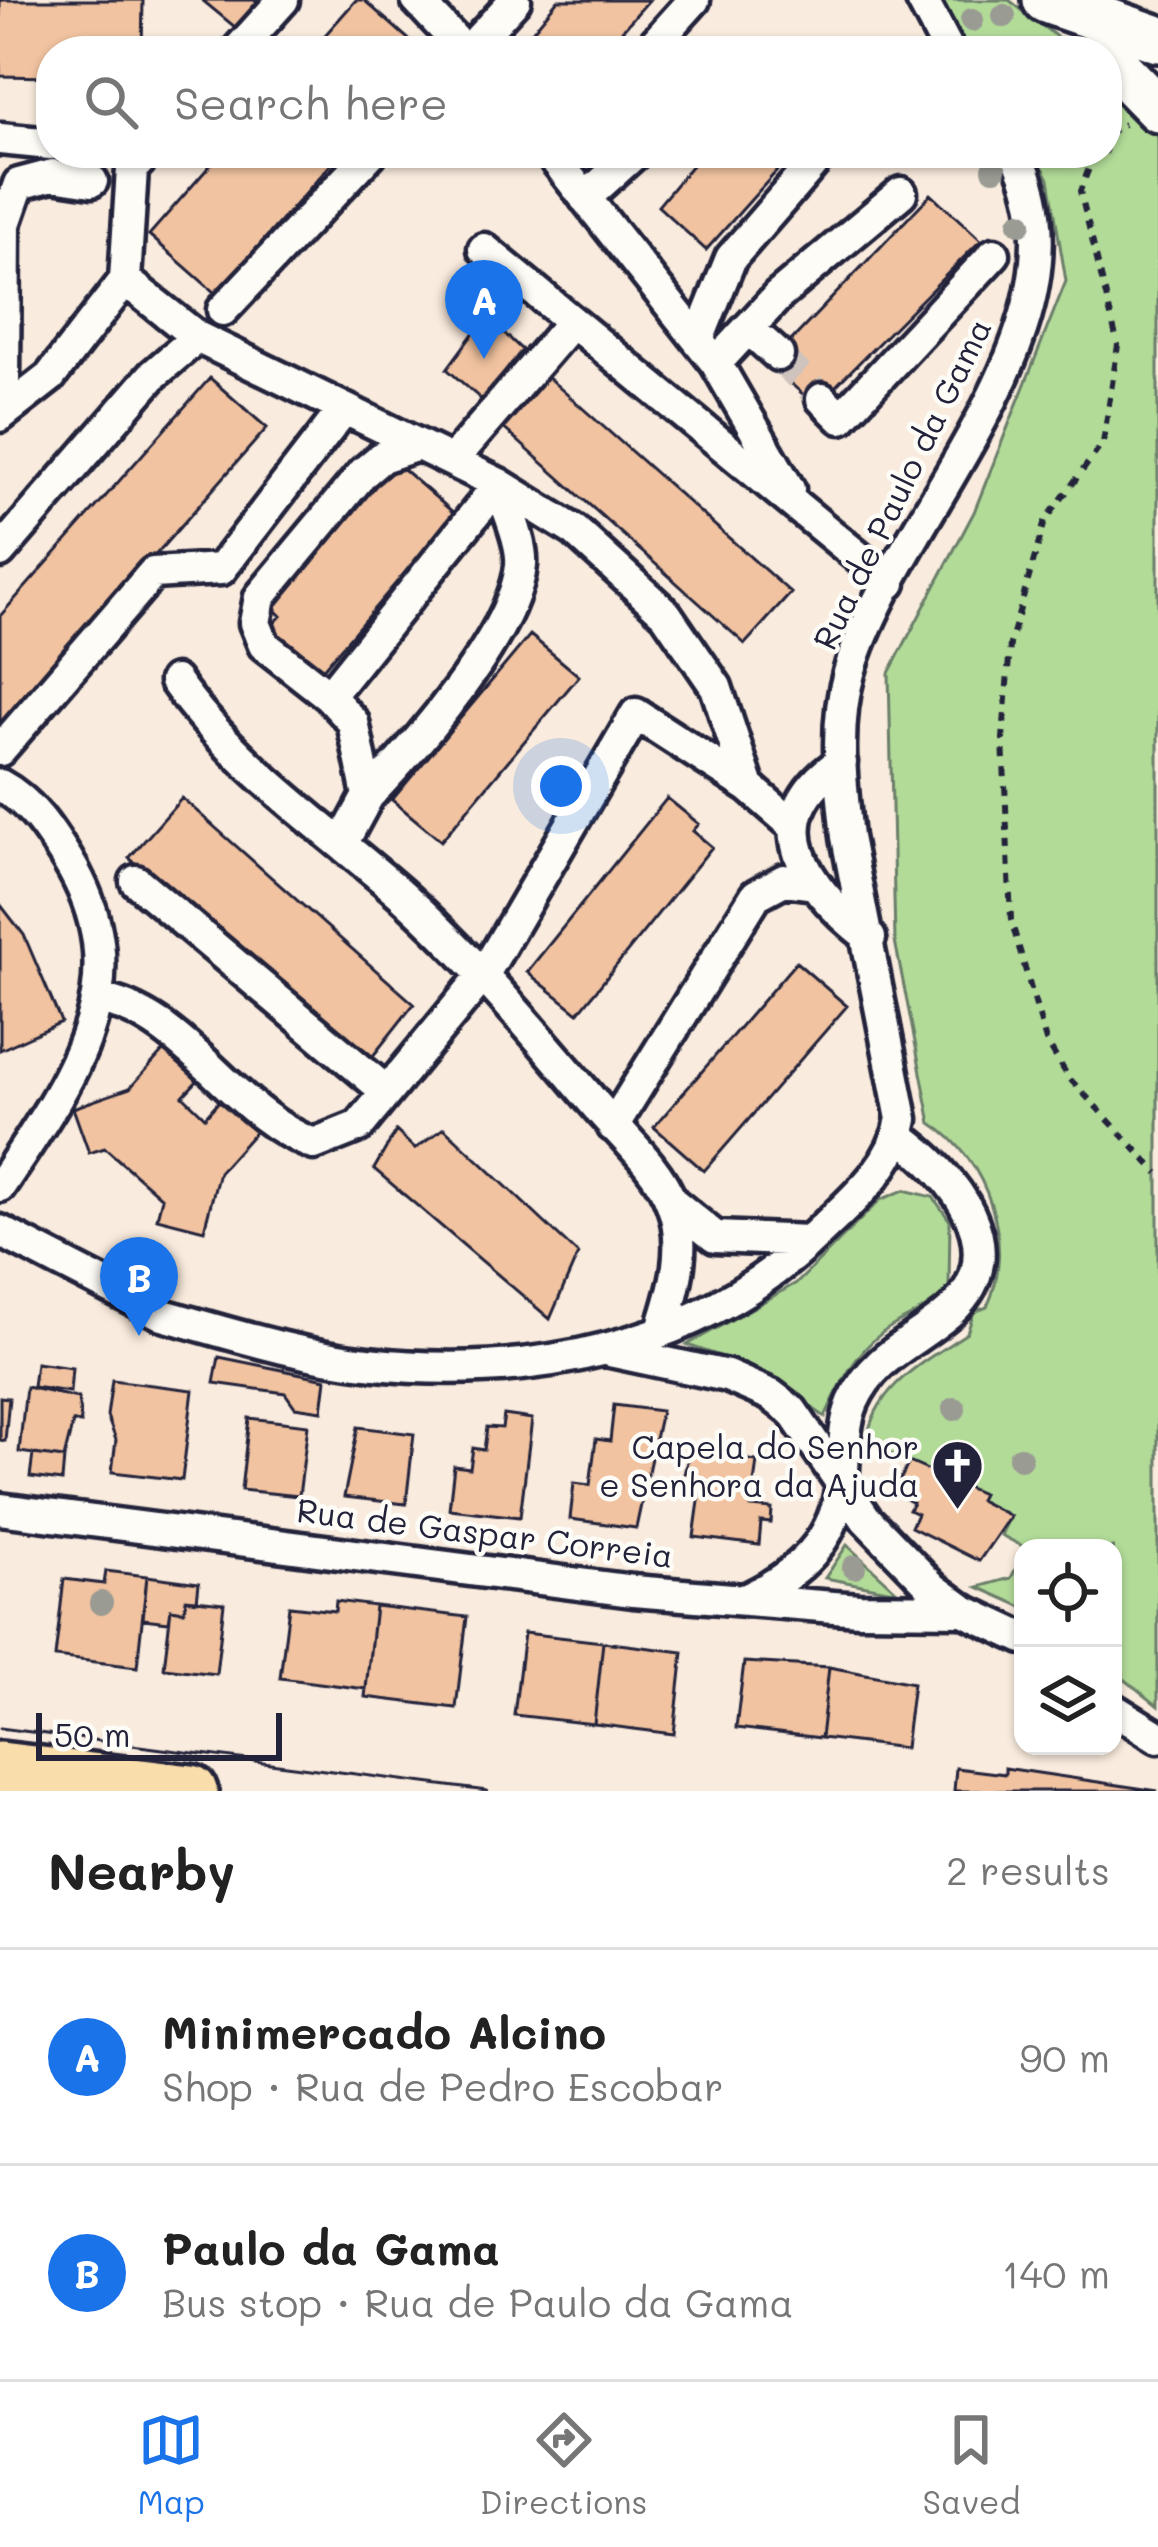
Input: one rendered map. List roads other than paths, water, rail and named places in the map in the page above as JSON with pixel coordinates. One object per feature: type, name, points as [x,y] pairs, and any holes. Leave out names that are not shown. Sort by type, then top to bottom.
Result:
[{"type":"main road","points":[[1034,0],[1080,36]]},
{"type":"main road","points":[[1046,0],[1158,39]]},
{"type":"main road","points":[[1122,72],[1158,109]]},
{"type":"main road","points":[[0,1768],[191,1791]]},
{"type":"street","points":[[251,36],[283,0]]},
{"type":"street","points":[[417,0],[452,36]]},
{"type":"street","points":[[481,36],[515,0]]},
{"type":"street","points":[[662,36],[694,0]]},
{"type":"street","points":[[922,0],[941,36]]},
{"type":"street","points":[[0,139],[36,143]]},
{"type":"street","points":[[78,168],[128,225]]},
{"type":"street","points":[[92,181],[53,175],[19,184],[5,224],[2,402],[50,377],[125,280],[134,168]]},
{"type":"street","points":[[223,310],[357,168]]},
{"type":"street","points":[[563,168],[707,352],[798,505]]},
{"type":"street","points":[[585,197],[618,168]]},
{"type":"street","points":[[707,352],[731,259],[809,168]]},
{"type":"street","name":"Rua de Paulo da Gama","points":[[899,1136],[901,1099],[847,837],[841,762],[850,669],[890,583],[939,501],[1000,377],[1036,280],[1038,218],[1023,168]]},
{"type":"street","points":[[707,352],[748,328],[831,248],[901,193]]},
{"type":"street","points":[[484,249],[890,583]]},
{"type":"street","points":[[822,399],[842,418],[994,254]]},
{"type":"street","points":[[125,280],[197,338],[499,484],[575,531],[666,614],[716,687],[749,787]]},
{"type":"street","points":[[452,461],[571,323]]},
{"type":"street","points":[[748,328],[778,355]]},
{"type":"street","points":[[0,552],[153,375],[197,338]]},
{"type":"street","points":[[0,750],[153,573],[221,568],[344,409]]},
{"type":"street","points":[[368,796],[353,722],[329,696],[264,645],[255,623],[260,597],[363,472],[382,458],[418,445]]},
{"type":"street","points":[[329,696],[499,484]]},
{"type":"street","points":[[342,844],[368,796],[415,748],[506,617],[522,562],[499,484]]},
{"type":"street","points":[[175,682],[205,723],[246,764],[484,974],[614,1126],[672,1202],[715,1238],[809,1241]]},
{"type":"street","points":[[97,999],[131,1004],[280,1132],[314,1144],[359,1126],[484,974],[636,715],[749,787],[794,826]]},
{"type":"street","points":[[841,762],[816,779],[798,802],[794,826],[814,884],[832,909],[870,938]]},
{"type":"street","points":[[0,785],[41,818],[86,891],[99,958],[97,1015],[73,1077],[0,1186]]},
{"type":"street","points":[[614,1126],[756,895],[784,880],[814,884]]},
{"type":"street","points":[[136,881],[387,1091]]},
{"type":"street","points":[[0,1232],[163,1315],[366,1364],[526,1366],[610,1351],[753,1288],[869,1183],[899,1136],[927,1156],[966,1199],[976,1258],[970,1287],[956,1306],[891,1349],[862,1385],[847,1420],[842,1486],[832,1526],[806,1564],[749,1598]]},
{"type":"street","points":[[662,1329],[677,1278],[672,1202]]},
{"type":"street","points":[[610,1351],[727,1376],[770,1395],[808,1429],[842,1486],[904,1558],[963,1610],[1014,1634]]},
{"type":"street","name":"Rua de Gaspar Correia","points":[[0,1508],[633,1591],[859,1609],[963,1610]]},
{"type":"street","points":[[1122,1715],[1158,1737]]},
{"type":"tunnel","points":[[778,355],[822,399]]},
{"type":"tram line","points":[[0,1728],[487,1791]]},
{"type":"place","name":"Minimercado Alcino","points":[[484,359]]},
{"type":"place","name":"Paulo da Gama","points":[[139,1336]]},
{"type":"place","name":"Capela do Senhor e Senhora da Ajuda","points":[[958,1512]]}]
